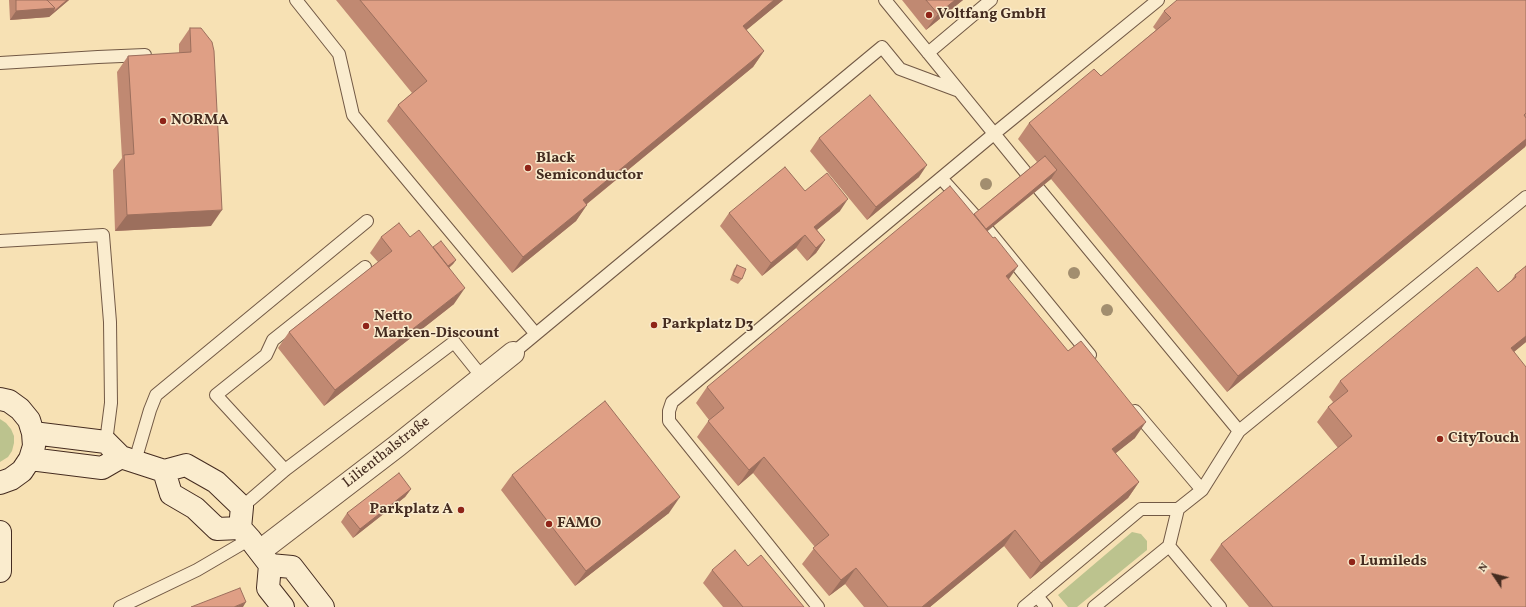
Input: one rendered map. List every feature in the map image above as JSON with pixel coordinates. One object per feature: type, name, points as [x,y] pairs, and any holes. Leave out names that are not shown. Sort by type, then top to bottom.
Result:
[{"type":"street","name":"Lilienthalstraße","points":[[255,546],[398,446],[513,353]]},
{"type":"street","points":[[0,399],[20,409],[29,420],[34,433],[34,446],[30,460],[17,475],[0,483]]},
{"type":"street","points":[[34,433],[121,453],[164,471],[186,465],[216,482],[242,507],[268,588],[283,607]]},
{"type":"street","points":[[30,460],[102,468],[121,453]]},
{"type":"street","points":[[164,471],[171,494],[195,508],[217,529],[255,546],[292,567],[323,607]]},
{"type":"street","points":[[0,532],[0,571]]},
{"type":"lane","points":[[296,0],[339,54],[353,115],[535,333]]},
{"type":"lane","points":[[885,0],[1027,174]]},
{"type":"lane","points":[[928,53],[991,0]]},
{"type":"lane","points":[[818,607],[670,421],[669,411],[672,402],[995,133],[1158,0]]},
{"type":"lane","points":[[513,353],[535,333],[882,47],[900,69],[960,91]]},
{"type":"lane","points":[[0,64],[98,57],[156,55]]},
{"type":"lane","points":[[941,178],[976,216]]},
{"type":"lane","points":[[1039,189],[1239,431]]},
{"type":"lane","points":[[1094,607],[1168,546],[1178,510],[1202,490],[1239,431],[1526,196]]},
{"type":"lane","points":[[121,453],[150,410],[156,395],[367,221]]},
{"type":"lane","points":[[988,230],[1098,366]]},
{"type":"lane","points":[[0,241],[103,235],[110,322],[112,403],[121,453]]},
{"type":"lane","points":[[285,470],[216,395],[266,356],[273,340],[365,267]]},
{"type":"lane","points":[[242,507],[285,470],[454,342],[482,377]]},
{"type":"lane","points":[[1128,402],[1202,490]]},
{"type":"lane","points":[[1024,607],[1141,509],[1178,510]]},
{"type":"lane","points":[[120,607],[197,570],[255,546]]},
{"type":"lane","points":[[1168,546],[1220,607]]},
{"type":"lane","points":[[1037,596],[1046,607]]},
{"type":"green space","points":[[0,419],[11,429],[14,436],[14,443],[12,451],[8,457],[0,462]]},
{"type":"green space","points":[[1132,532],[1141,534],[1147,541],[1147,550],[1077,607],[1068,607],[1058,595]]},
{"type":"building","points":[[16,0],[47,0],[55,8],[16,11]]},
{"type":"building","points":[[47,0],[67,0],[52,13],[55,8]]},
{"type":"building","name":"Black Semiconductor","points":[[360,0],[774,0],[743,26],[764,51],[583,200],[587,205],[523,257],[398,105],[427,81]]},
{"type":"building","points":[[926,0],[955,0],[938,14]]},
{"type":"building","points":[[1177,0],[1526,0],[1526,113],[1524,115],[1526,118],[1526,139],[1238,376],[1029,123],[1094,69],[1101,76],[1171,18],[1164,11]]},
{"type":"building","name":"NORMA","points":[[190,28],[201,28],[212,42],[214,51],[222,210],[127,215],[124,155],[134,154],[128,56],[191,52]]},
{"type":"building","points":[[870,95],[927,165],[876,207],[819,138]]},
{"type":"building","points":[[1045,156],[1057,170],[986,229],[974,214]]},
{"type":"building","points":[[785,167],[805,191],[827,173],[848,199],[814,227],[825,240],[816,248],[805,235],[771,263],[729,213]]},
{"type":"building","points":[[950,186],[993,238],[995,237],[1018,266],[1006,276],[1068,351],[1081,341],[1146,422],[1112,449],[1139,482],[1041,563],[1015,530],[922,607],[888,607],[856,568],[841,580],[813,548],[829,535],[764,457],[749,470],[708,421],[724,408],[707,387]]},
{"type":"building","name":"Netto Marken-Discount","points":[[399,223],[410,237],[419,230],[465,288],[335,390],[289,332],[392,251],[381,237]]},
{"type":"building","points":[[441,241],[456,260],[448,266],[433,247]]},
{"type":"building","points":[[737,265],[746,269],[742,279],[733,275]]},
{"type":"building","points":[[1526,266],[1526,336],[1511,348],[1526,367],[1526,607],[1273,607],[1221,544],[1352,436],[1328,407],[1348,391],[1340,381],[1477,267],[1498,292],[1516,277],[1515,275]]},
{"type":"building","points":[[605,401],[680,497],[586,571],[512,475]]},
{"type":"building","points":[[399,473],[411,489],[360,529],[347,513]]},
{"type":"building","points":[[735,550],[748,566],[761,555],[804,607],[743,607],[712,570]]},
{"type":"building","points":[[240,588],[246,602],[234,607],[191,607]]},
{"type":"place","name":"Voltfang GmbH","points":[[929,15]]},
{"type":"place","name":"NORMA","points":[[163,121]]},
{"type":"place","name":"Black Semiconductor","points":[[528,168]]},
{"type":"place","name":"Parkplatz D3","points":[[654,325]]},
{"type":"place","name":"Netto Marken-Discount","points":[[366,326]]},
{"type":"place","name":"CityTouch","points":[[1440,439]]},
{"type":"place","name":"Parkplatz A","points":[[461,510]]},
{"type":"place","name":"FAMO","points":[[549,524]]},
{"type":"place","name":"Lumileds","points":[[1352,562]]}]
